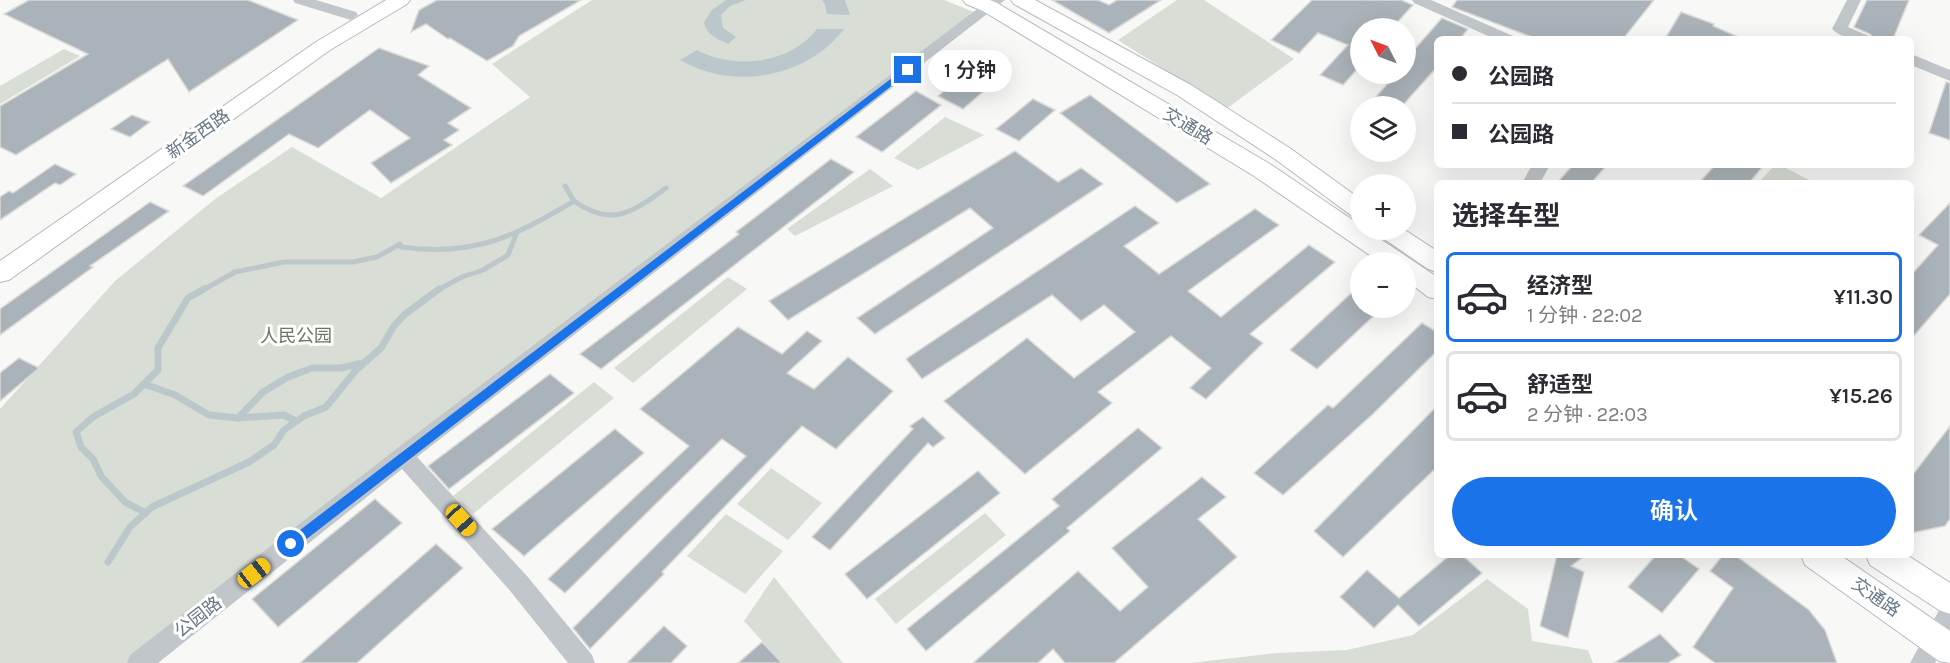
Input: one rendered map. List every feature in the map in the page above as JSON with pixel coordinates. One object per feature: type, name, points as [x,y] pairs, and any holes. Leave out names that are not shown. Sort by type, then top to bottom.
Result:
[{"type":"main road","name":"新金西路","points":[[0,256],[376,0]]},
{"type":"main road","name":"新金西路","points":[[0,273],[323,46],[400,0]]},
{"type":"main road","name":"交通路","points":[[1021,0],[1184,90],[1283,154],[1350,203]]},
{"type":"main road","name":"交通路","points":[[987,2],[1262,170],[1382,252]]},
{"type":"main road","points":[[1403,240],[1434,260]]},
{"type":"main road","points":[[1416,275],[1434,288]]},
{"type":"main road","name":"交通路","points":[[1820,558],[1939,641]]},
{"type":"main road","name":"交通路","points":[[1886,558],[1950,600]]},
{"type":"street","points":[[300,0],[351,15]]},
{"type":"street","points":[[1419,0],[1501,36]]},
{"type":"street","points":[[1837,34],[1854,0]]},
{"type":"street","name":"公园路","points":[[139,663],[987,2]]},
{"type":"street","points":[[1914,60],[1950,76]]},
{"type":"street","points":[[403,456],[519,584],[584,663]]},
{"type":"green space","name":"人民公园","points":[[592,0],[944,0],[974,12],[129,663],[0,663],[0,409],[115,281],[215,199],[292,147],[381,198],[530,97],[492,64]]},
{"type":"green space","points":[[1177,0],[1204,0],[1294,59],[1226,109],[1118,40]]},
{"type":"green space","points":[[64,49],[80,56],[0,104],[0,86]]},
{"type":"green space","points":[[945,117],[984,135],[918,170],[894,158]]},
{"type":"green space","points":[[1772,168],[1786,168],[1809,180],[1761,180]]},
{"type":"green space","points":[[870,169],[893,186],[795,236],[787,229]]},
{"type":"green space","points":[[728,277],[747,289],[633,383],[614,368]]},
{"type":"green space","points":[[594,382],[614,398],[473,514],[453,496]]},
{"type":"green space","points":[[771,468],[822,503],[788,540],[737,504]]},
{"type":"green space","points":[[985,513],[1006,535],[896,624],[875,599]]},
{"type":"green space","points":[[726,514],[783,551],[745,594],[687,556]]},
{"type":"green space","points":[[774,577],[843,663],[782,663],[744,621]]},
{"type":"green space","points":[[1487,579],[1528,609],[1532,641],[1588,650],[1593,663],[1190,663],[1276,653],[1347,650],[1413,635]]},
{"type":"shaded area","points":[[726,0],[746,0],[730,6],[721,15],[723,28],[736,37],[728,44],[710,33],[704,22],[712,10]]},
{"type":"shaded area","points":[[822,0],[845,0],[850,15],[827,14]]},
{"type":"shaded area","points":[[817,29],[844,29],[829,46],[810,59],[790,69],[768,74],[745,77],[723,75],[701,70],[680,60],[697,50],[728,60],[761,60],[792,50],[806,41]]},
{"type":"building","points":[[29,0],[248,0],[298,20],[189,92],[168,59],[16,155],[0,147],[0,106],[88,54],[4,14]]},
{"type":"building","points":[[437,0],[581,0],[519,36],[513,46],[487,61],[426,24],[411,32],[419,10]]},
{"type":"building","points":[[1052,0],[1098,0],[1109,5],[1117,0],[1161,0],[1109,33]]},
{"type":"building","points":[[1312,0],[1401,0],[1413,5],[1401,18],[1350,18],[1350,77],[1343,85],[1320,75],[1348,45],[1318,33],[1299,53],[1271,40]]},
{"type":"building","points":[[1457,0],[1654,0],[1625,36],[1529,36],[1452,7]]},
{"type":"building","points":[[1867,0],[1909,0],[1894,36],[1872,36],[1854,27]]},
{"type":"building","points":[[1681,12],[1714,24],[1713,26],[1736,36],[1667,36]]},
{"type":"building","points":[[1442,18],[1468,29],[1462,36],[1434,36],[1434,70],[1411,96],[1377,96],[1387,84],[1416,84],[1416,48]]},
{"type":"building","points":[[379,48],[429,66],[418,75],[471,108],[448,123],[459,130],[444,140],[452,145],[391,183],[371,163],[410,138],[370,110],[318,148],[289,134],[203,196],[183,186]]},
{"type":"building","points":[[983,59],[1007,71],[963,109],[938,96]]},
{"type":"building","points":[[1946,82],[1950,83],[1950,140],[1929,133]]},
{"type":"building","points":[[916,91],[941,105],[882,152],[856,137]]},
{"type":"building","points":[[1090,95],[1210,184],[1177,203],[1060,113]]},
{"type":"building","points":[[1033,99],[1055,110],[1019,141],[996,129]]},
{"type":"building","points":[[132,115],[150,122],[130,137],[111,129]]},
{"type":"building","points":[[1015,151],[1058,182],[1081,168],[1103,184],[875,334],[857,318],[993,228],[970,208],[788,320],[769,301]]},
{"type":"building","points":[[831,159],[854,172],[601,369],[580,354],[739,234],[736,232]]},
{"type":"building","points":[[55,164],[76,174],[60,185],[55,183],[0,220],[0,197],[9,191],[13,193]]},
{"type":"building","points":[[1570,168],[1604,168],[1594,180],[1560,180]]},
{"type":"building","points":[[1712,168],[1762,168],[1752,180],[1702,180]]},
{"type":"building","points":[[150,202],[169,211],[90,266],[93,267],[0,335],[0,309]]},
{"type":"building","points":[[1950,203],[1950,294],[1914,336],[1914,272],[1938,245],[1919,235]]},
{"type":"building","points":[[1135,206],[1159,223],[1124,246],[1159,274],[1255,209],[1279,225],[1188,291],[1221,317],[1309,245],[1335,262],[1250,334],[1263,343],[1206,399],[1190,388],[1211,368],[1171,336],[1098,392],[1112,403],[1025,474],[944,401],[1027,338],[1074,378],[1135,332],[1104,305],[1081,321],[1052,295],[922,379],[906,359]]},
{"type":"building","points":[[1350,294],[1350,318],[1371,318],[1317,369],[1290,350]]},
{"type":"building","points":[[1422,323],[1434,330],[1434,354],[1373,414],[1283,495],[1254,473],[1328,405],[1333,408]]},
{"type":"building","points":[[738,327],[782,354],[807,331],[822,341],[787,373],[814,389],[848,357],[893,391],[836,449],[802,426],[662,572],[664,574],[590,649],[573,628],[746,456],[722,439],[565,593],[548,579],[689,446],[640,409]]},
{"type":"building","points":[[19,358],[39,368],[0,401],[0,373]]},
{"type":"building","points":[[550,374],[574,393],[449,489],[428,466]]},
{"type":"building","points":[[1434,409],[1434,470],[1343,557],[1314,531]]},
{"type":"building","points":[[923,417],[945,438],[933,447],[928,443],[830,550],[812,537],[913,429],[910,426]]},
{"type":"building","points":[[1950,426],[1950,519],[1945,526],[1914,532],[1914,473]]},
{"type":"building","points":[[1138,428],[1162,448],[1067,528],[1070,531],[926,651],[907,629],[1059,506],[1052,499]]},
{"type":"building","points":[[615,429],[644,453],[524,556],[492,529]]},
{"type":"building","points":[[978,471],[1000,493],[867,599],[845,574]]},
{"type":"building","points":[[1202,477],[1226,497],[1198,519],[1237,557],[1114,663],[1065,663],[1053,649],[1038,663],[973,663],[1078,571],[1120,611],[1148,587],[1112,548]]},
{"type":"building","points":[[375,499],[402,523],[278,627],[252,599]]},
{"type":"building","points":[[436,544],[463,568],[357,663],[300,663]]},
{"type":"building","points":[[1446,558],[1465,558],[1482,573],[1419,626],[1398,605],[1374,628],[1340,597],[1367,570],[1399,598]]},
{"type":"building","points":[[1556,558],[1582,558],[1571,566],[1584,572],[1568,638],[1540,626]]},
{"type":"building","points":[[1653,558],[1683,558],[1699,569],[1662,613],[1628,587]]},
{"type":"building","points":[[1721,558],[1739,558],[1809,610],[1825,630],[1837,663],[1715,663],[1693,647],[1733,588],[1710,571]]},
{"type":"building","points":[[664,626],[687,646],[671,663],[627,663]]},
{"type":"building","points":[[1660,634],[1681,655],[1668,663],[1614,663]]},
{"type":"building","points":[[762,642],[782,663],[738,663]]},
{"type":"waterway","points":[[565,186],[574,201]]},
{"type":"waterway","points":[[574,201],[600,214],[622,214],[643,204],[666,188]]},
{"type":"waterway","points":[[201,291],[235,272],[284,262],[353,262],[377,257],[400,244],[401,247],[427,249],[472,246],[512,234],[574,201]]},
{"type":"waterway","points":[[437,290],[462,277],[483,270],[508,255],[516,234]]},
{"type":"waterway","points":[[144,384],[158,370],[158,348],[188,298],[204,289]]},
{"type":"waterway","points":[[146,513],[152,507],[249,462],[274,445],[284,430],[304,416],[326,407],[356,370],[381,348],[394,326],[404,315],[437,290]]},
{"type":"waterway","points":[[238,418],[263,392],[288,377],[312,368],[341,368],[363,363]]},
{"type":"waterway","points":[[144,384],[175,395],[209,415],[238,418]]},
{"type":"waterway","points":[[144,384],[134,394],[93,417],[76,432],[81,447],[93,459],[101,476],[125,502],[146,513]]},
{"type":"waterway","points":[[238,418],[284,415],[296,421]]},
{"type":"waterway","points":[[108,562],[130,527],[146,513]]},
{"type":"route","points":[[291,544],[908,70]]}]
